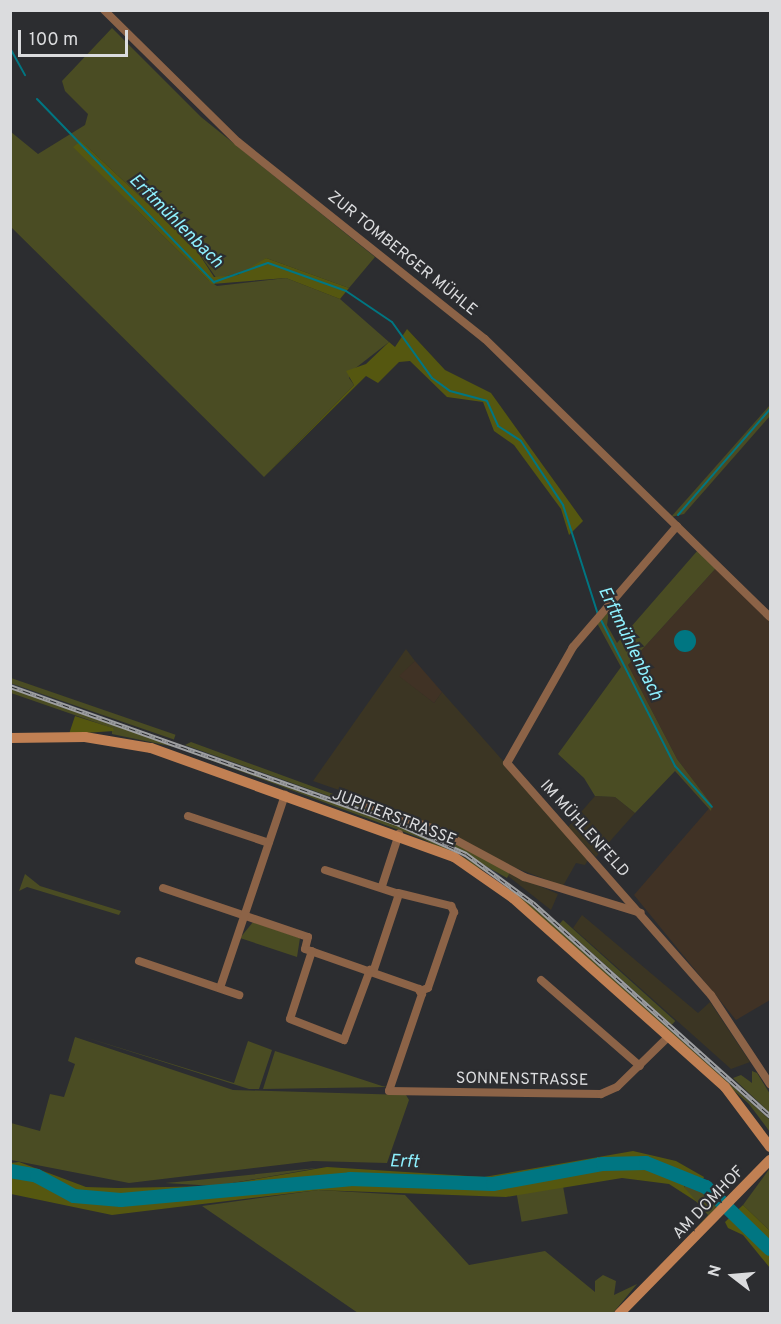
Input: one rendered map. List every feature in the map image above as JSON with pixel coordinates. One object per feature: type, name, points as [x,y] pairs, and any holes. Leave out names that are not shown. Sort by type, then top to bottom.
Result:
[{"type":"street","name":"ZUR TOMBERGER MÜHLE","points":[[104,10],[238,142],[485,339],[771,617]]},
{"type":"street","name":"IM MÜHLENFELD","points":[[677,526],[567,656],[507,763],[641,913],[723,1010],[771,1084]]},
{"type":"street","name":"JUPITERSTRASSE","points":[[10,738],[86,737],[133,744],[399,834],[454,857],[498,885],[744,1106],[771,1147]]},
{"type":"street","points":[[220,988],[285,795]]},
{"type":"street","points":[[362,802],[439,831],[524,876],[641,913]]},
{"type":"street","points":[[188,816],[269,843]]},
{"type":"street","points":[[382,886],[399,834]]},
{"type":"street","points":[[163,888],[308,937],[304,949],[372,970],[420,992],[428,988],[454,912],[451,906],[398,893],[326,870]]},
{"type":"street","points":[[312,951],[290,1019],[344,1040],[372,970],[398,893]]},
{"type":"street","points":[[139,961],[239,995]]},
{"type":"street","points":[[541,980],[640,1066]]},
{"type":"street","name":"SONNENSTRASSE","points":[[420,992],[389,1091],[601,1094],[640,1066],[668,1037]]},
{"type":"street","name":"AM DOMHOF","points":[[619,1314],[669,1266],[771,1160]]},
{"type":"shaded area","points":[[81,141],[195,248],[214,277],[238,275],[266,258],[349,288],[340,299],[286,278],[212,284],[73,147]]},
{"type":"shaded area","points":[[407,329],[445,370],[491,393],[583,521],[569,535],[561,509],[514,445],[494,431],[483,402],[447,397],[410,361],[399,362],[378,383],[366,376],[264,477],[354,385],[346,371],[366,364],[389,342],[395,347]]},
{"type":"shaded area","points":[[716,568],[770,621],[770,1000],[736,1020],[634,895],[712,805],[677,759],[628,665]]},
{"type":"shaded area","points":[[406,649],[415,661],[400,676],[434,703],[442,692],[589,858],[585,865],[576,863],[563,886],[516,868],[411,815],[313,781]]},
{"type":"shaded area","points":[[415,661],[442,692],[434,703],[399,676]]},
{"type":"shaded area","points":[[11,683],[179,744],[177,749],[10,688]]},
{"type":"shaded area","points":[[75,716],[113,728],[114,731],[69,734]]},
{"type":"shaded area","points":[[185,745],[416,827],[487,864],[770,1113],[770,1120],[535,908],[482,867],[410,829],[183,750]]},
{"type":"shaded area","points":[[595,796],[615,797],[635,813],[596,857],[568,827]]},
{"type":"shaded area","points":[[509,873],[558,894],[551,910],[508,876]]},
{"type":"shaded area","points":[[582,915],[698,1013],[710,1002],[750,1062],[731,1069],[573,928]]},
{"type":"shaded area","points":[[633,1151],[676,1161],[704,1177],[702,1182],[687,1180],[684,1187],[697,1202],[669,1184],[622,1178],[506,1197],[318,1190],[112,1215],[11,1194],[11,1163],[19,1162],[86,1187],[118,1188],[216,1186],[327,1167],[484,1177]]},
{"type":"shaded area","points":[[743,1205],[770,1231],[770,1268],[743,1235],[728,1228],[725,1222]]},
{"type":"green space","points":[[112,28],[201,117],[375,257],[349,288],[266,258],[253,269],[217,279],[195,248],[81,141],[134,207],[208,280],[217,286],[286,278],[340,299],[389,342],[353,370],[349,378],[354,385],[264,477],[11,227],[11,132],[38,154],[85,125],[88,114],[65,91],[62,81]]},
{"type":"green space","points":[[770,405],[770,416],[684,514],[671,517]]},
{"type":"green space","points":[[698,550],[716,568],[628,665],[677,759],[712,805],[711,811],[675,771],[635,813],[615,797],[595,796],[584,778],[558,754],[621,667],[597,623],[609,611],[607,625],[617,643]]},
{"type":"green space","points":[[11,678],[176,735],[174,739],[10,683]]},
{"type":"green space","points":[[11,688],[179,748],[112,734],[112,728],[11,693]]},
{"type":"green space","points":[[191,742],[434,831],[510,872],[507,878],[416,827],[185,745]]},
{"type":"green space","points":[[183,750],[410,829],[493,875],[423,839]]},
{"type":"green space","points":[[25,874],[40,886],[121,911],[119,915],[27,887],[19,891]]},
{"type":"green space","points":[[496,878],[535,908],[770,1120],[770,1132],[749,1104]]},
{"type":"green space","points":[[563,920],[675,1021],[672,1025],[560,924]]},
{"type":"green space","points":[[253,922],[300,938],[297,957],[240,938]]},
{"type":"green space","points":[[81,1036],[234,1083],[248,1041],[272,1050],[259,1089],[249,1089]]},
{"type":"green space","points":[[75,1037],[233,1090],[406,1095],[409,1100],[387,1163],[313,1161],[129,1183],[11,1160],[11,1123],[40,1131],[50,1094],[64,1097],[75,1064],[68,1061]]},
{"type":"green space","points":[[275,1051],[382,1086],[387,1087],[263,1089]]},
{"type":"green space","points":[[752,1071],[757,1073],[770,1094],[770,1113],[733,1078],[741,1075],[752,1083]]},
{"type":"green space","points":[[317,1168],[216,1186],[165,1183],[188,1181]]},
{"type":"green space","points":[[770,1168],[770,1231],[743,1205]]},
{"type":"green space","points":[[687,1180],[721,1203],[674,1252],[708,1215],[684,1188]]},
{"type":"green space","points":[[563,1186],[568,1214],[522,1222],[517,1194]]},
{"type":"green space","points":[[318,1190],[405,1195],[469,1265],[545,1251],[595,1292],[595,1281],[603,1275],[616,1281],[614,1295],[637,1284],[613,1313],[358,1313],[202,1206]]},
{"type":"water","points":[[681,630],[689,630],[696,637],[696,645],[689,652],[681,652],[674,645],[674,637]]},
{"type":"waterway","name":"Erftmühlenbach","points":[[10,48],[25,75]]},
{"type":"waterway","name":"Erftmühlenbach","points":[[37,99],[214,282],[268,263],[346,291],[392,322],[432,378],[450,391],[487,401],[498,426],[521,441],[563,505],[598,615]]},
{"type":"waterway","points":[[678,515],[770,409]]},
{"type":"waterway","name":"Erftmühlenbach","points":[[601,620],[675,766],[712,807]]},
{"type":"waterway","points":[[593,1166],[598,1158]]},
{"type":"waterway","name":"Erft","points":[[10,1171],[37,1176],[74,1196],[121,1200],[350,1179],[493,1184],[603,1164],[646,1163],[706,1187],[770,1249]]},
{"type":"railway","points":[[10,686],[397,823],[466,854],[533,903],[770,1116]]}]
